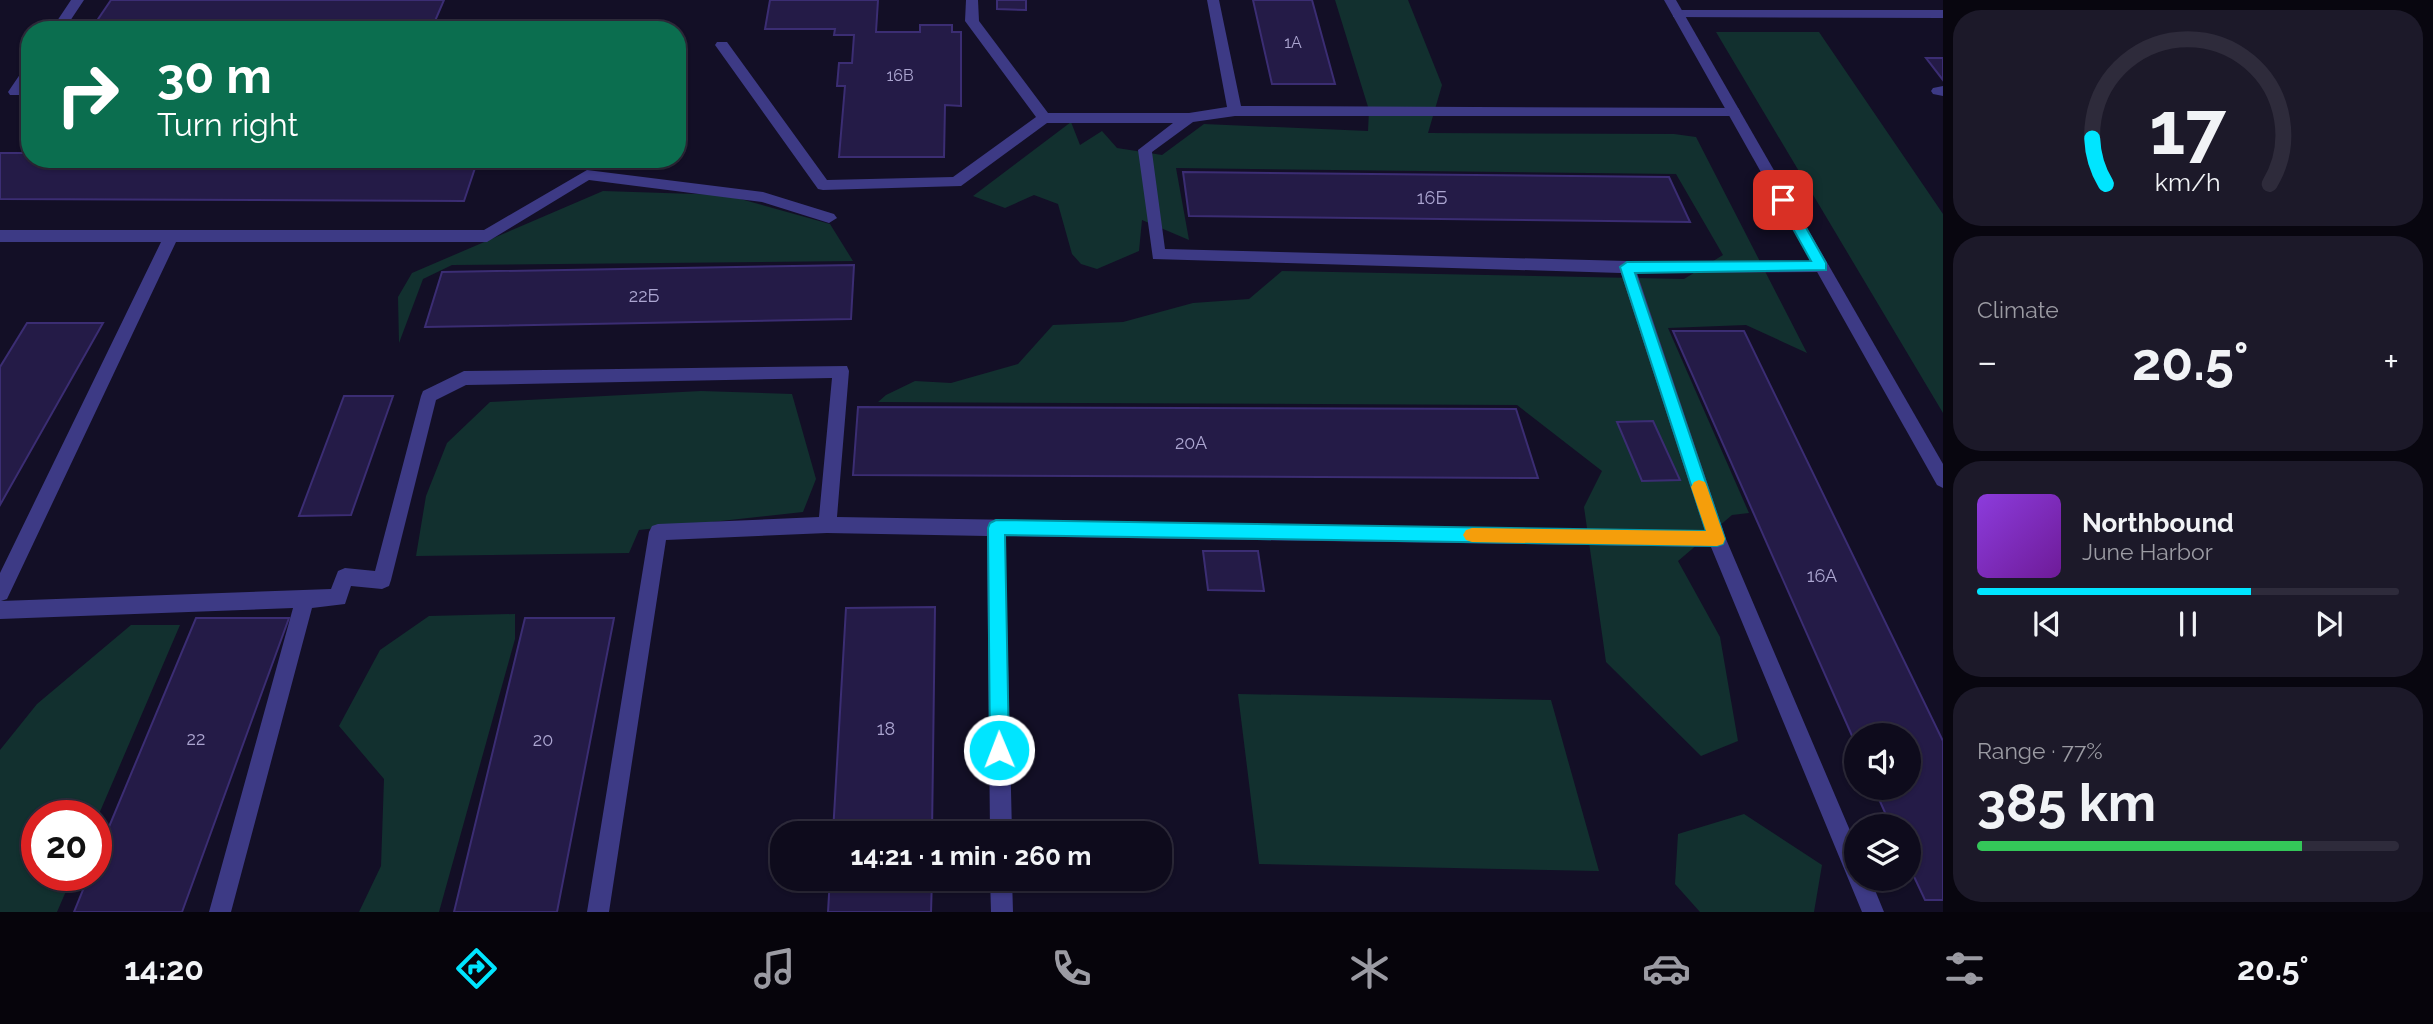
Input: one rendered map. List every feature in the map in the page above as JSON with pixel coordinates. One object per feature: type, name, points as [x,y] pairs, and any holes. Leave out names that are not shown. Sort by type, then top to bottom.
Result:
[{"type":"street","points":[[63,21],[78,0]]},
{"type":"street","points":[[972,0],[972,21],[1044,118]]},
{"type":"street","points":[[1213,0],[1235,111]]},
{"type":"street","points":[[1674,7],[1943,14]]},
{"type":"street","points":[[1674,7],[1943,480]]},
{"type":"street","points":[[722,44],[823,185],[956,182],[1044,118],[1189,118],[1235,111],[1733,111]]},
{"type":"street","points":[[15,92],[21,83]]},
{"type":"street","points":[[1189,118],[1144,150],[1158,255],[1627,267],[1821,266]]},
{"type":"street","points":[[0,236],[487,236],[587,175],[763,197],[829,218]]},
{"type":"street","points":[[0,593],[171,236]]},
{"type":"street","points":[[1627,267],[1717,539],[1844,842]]},
{"type":"street","points":[[338,598],[345,577],[382,580],[429,396],[464,378],[841,371],[827,525]]},
{"type":"street","points":[[598,912],[658,532],[827,525],[1717,539]]},
{"type":"street","points":[[996,528],[1001,821]]},
{"type":"street","points":[[0,611],[338,598]]},
{"type":"street","points":[[220,912],[305,599],[338,598]]},
{"type":"street","points":[[1001,891],[1002,912]]},
{"type":"street","points":[[1864,891],[1873,912]]},
{"type":"green space","points":[[1335,0],[1408,0],[1442,85],[1428,133],[1674,134],[1696,137],[1807,353],[1746,325],[1668,328],[1749,513],[1732,515],[1678,561],[1720,637],[1738,741],[1701,756],[1606,662],[1584,507],[1602,471],[1517,405],[878,402],[886,395],[915,381],[951,383],[1018,364],[1053,325],[1123,322],[1193,303],[1249,299],[1282,271],[1684,279],[1723,255],[1676,174],[1176,168],[1189,240],[1142,220],[1139,251],[1097,269],[1081,264],[1072,254],[1058,204],[1034,195],[1005,208],[973,196],[1071,122],[1080,145],[1102,131],[1117,148],[1162,155],[1204,124],[1368,131],[1369,110]]},
{"type":"green space","points":[[1716,32],[1819,32],[1943,214],[1943,413]]},
{"type":"green space","points":[[603,191],[726,195],[830,224],[853,261],[452,265],[423,279],[399,343],[398,297],[412,273]]},
{"type":"green space","points":[[701,391],[792,394],[816,479],[803,512],[639,530],[629,553],[416,556],[426,496],[447,443],[490,402]]},
{"type":"green space","points":[[515,614],[515,639],[439,912],[359,912],[381,866],[384,779],[339,726],[380,650],[429,616]]},
{"type":"green space","points":[[131,625],[180,625],[105,800],[21,800],[21,891],[66,891],[57,912],[0,912],[0,750],[37,704]]},
{"type":"green space","points":[[1238,694],[1551,700],[1599,871],[1259,864]]},
{"type":"green space","points":[[1744,814],[1822,865],[1814,912],[1700,912],[1675,884],[1678,834]]},
{"type":"building","points":[[111,0],[444,0],[435,21],[97,21]]},
{"type":"building","points":[[770,0],[878,0],[876,32],[920,32],[920,25],[952,25],[952,32],[961,32],[961,106],[945,105],[944,157],[839,157],[845,86],[837,86],[839,63],[852,63],[854,35],[834,35],[835,29],[765,29]]},
{"type":"building","points":[[997,0],[1026,0],[1026,10],[997,9]]},
{"type":"building","points":[[1253,0],[1312,0],[1335,84],[1272,84]]},
{"type":"building","points":[[1926,58],[1943,58],[1943,80]]},
{"type":"building","points":[[0,153],[21,153],[21,168],[475,168],[464,201],[0,199]]},
{"type":"building","points":[[1183,172],[1669,177],[1690,222],[1189,216]]},
{"type":"building","points":[[854,265],[851,319],[425,327],[442,272]]},
{"type":"building","points":[[27,323],[103,323],[0,505],[0,367]]},
{"type":"building","points":[[1673,331],[1744,331],[1943,741],[1943,900],[1925,900],[1921,891],[1921,814],[1886,814],[1879,800],[1921,800],[1921,723],[1846,723]]},
{"type":"building","points":[[344,396],[393,396],[351,515],[299,516]]},
{"type":"building","points":[[858,407],[1516,409],[1538,478],[853,475]]},
{"type":"building","points":[[1653,421],[1680,480],[1642,481],[1617,422]]},
{"type":"building","points":[[1203,551],[1258,551],[1264,591],[1208,590]]},
{"type":"building","points":[[935,607],[932,821],[834,821],[846,608]]},
{"type":"building","points":[[196,618],[289,618],[182,912],[74,912],[83,891],[112,891],[112,820]]},
{"type":"building","points":[[525,618],[614,618],[557,912],[454,912]]},
{"type":"building","points":[[829,891],[932,891],[931,912],[828,912]]},
{"type":"slow traffic","points":[[1472,535],[1717,539],[1699,487]]},
{"type":"route","points":[[999,750],[996,528],[1717,539],[1627,267],[1821,266],[1783,200]]}]
